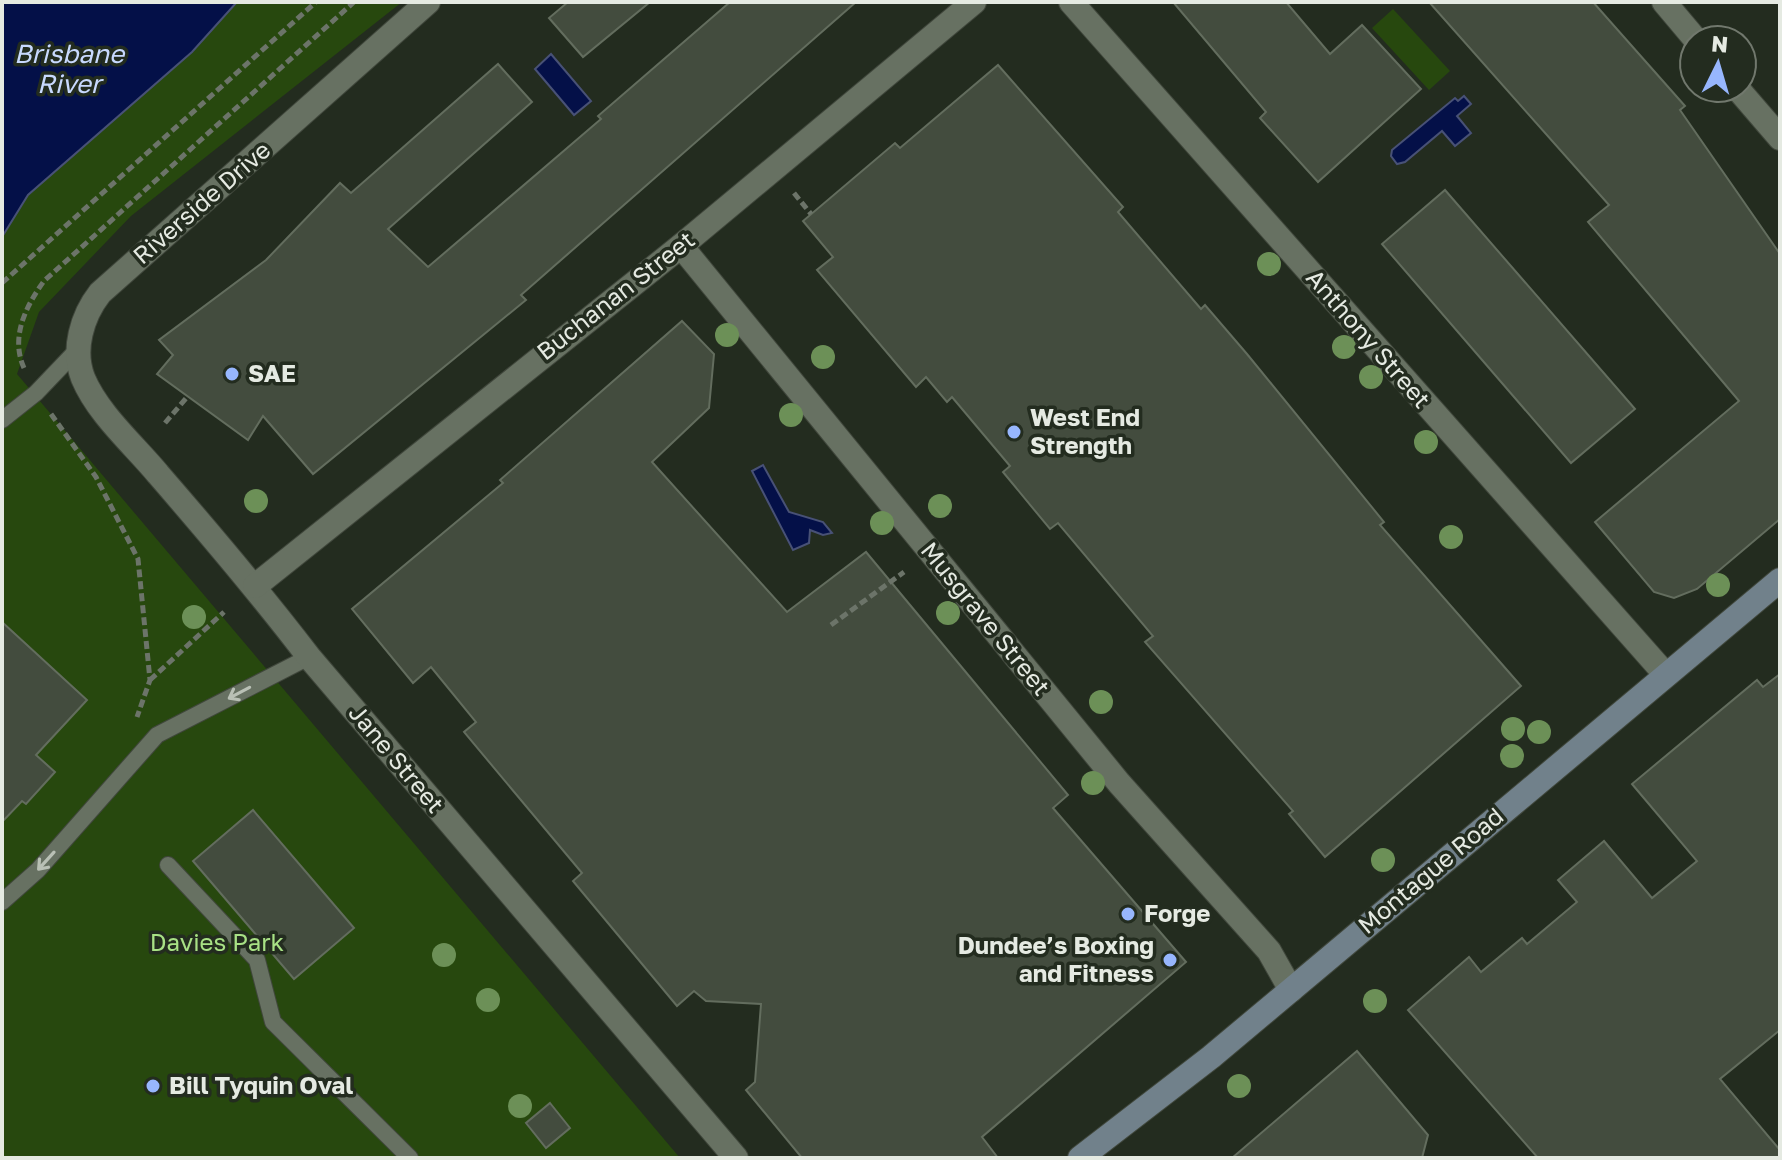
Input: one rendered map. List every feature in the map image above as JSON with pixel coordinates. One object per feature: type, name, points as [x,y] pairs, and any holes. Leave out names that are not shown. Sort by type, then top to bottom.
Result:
[{"type":"street","name":"Riverside Drive","points":[[79,348],[88,308],[100,293],[428,2]]},
{"type":"street","name":"Buchanan Street","points":[[255,586],[681,246],[974,2]]},
{"type":"street","name":"Anthony Street","points":[[1071,2],[1666,675]]},
{"type":"street","points":[[1664,2],[1683,24]]},
{"type":"street","points":[[1751,104],[1780,138]]},
{"type":"street","name":"Musgrave Street","points":[[681,246],[1119,783],[1269,951],[1291,990]]},
{"type":"street","name":"Jane Street","points":[[79,348],[84,380],[99,404],[255,586],[309,657],[736,1158]]},
{"type":"street","name":"Montague Road","points":[[1080,1158],[1211,1057],[1780,580]]},
{"type":"lane","points":[[2,420],[36,393],[79,348]]},
{"type":"lane","points":[[2,902],[38,870],[157,735],[309,657]]},
{"type":"lane","points":[[168,865],[257,960],[273,1022],[410,1158]]},
{"type":"path","points":[[2,283],[316,2]]},
{"type":"path","points":[[794,193],[811,214]]},
{"type":"path","points":[[165,423],[188,396]]},
{"type":"path","points":[[831,625],[904,572]]},
{"type":"path","points":[[150,680],[224,612]]},
{"type":"green space","name":"Davies Park","points":[[237,2],[402,2],[131,216],[39,312],[17,374],[680,1158],[2,1158],[2,237],[28,195],[192,52]]},
{"type":"green space","points":[[1393,9],[1450,71],[1429,90],[1372,28]]},
{"type":"water","name":"Brisbane River","points":[[2,2],[237,2],[192,52],[28,195],[2,237]]},
{"type":"water","points":[[551,54],[591,101],[574,115],[535,69]]},
{"type":"water","points":[[1464,96],[1471,104],[1457,116],[1471,133],[1455,146],[1442,131],[1405,162],[1397,164],[1391,156],[1392,150],[1455,98],[1458,101]]},
{"type":"water","points":[[763,465],[789,512],[823,522],[832,533],[823,535],[810,530],[809,543],[793,550],[752,471]]},
{"type":"building","points":[[568,2],[650,2],[583,57],[549,18]]},
{"type":"building","points":[[730,2],[856,2],[521,295],[526,300],[313,474],[263,416],[248,440],[157,374],[173,355],[159,340],[266,260],[340,183],[351,193],[498,64],[532,102],[388,229],[428,267],[601,119],[598,116]]},
{"type":"building","points":[[1173,2],[1286,2],[1330,54],[1362,25],[1421,89],[1318,182],[1260,118],[1266,112]]},
{"type":"building","points":[[1429,2],[1593,2],[1678,98],[1678,104],[1685,106],[1680,110],[1780,254],[1780,519],[1697,589],[1674,598],[1654,592],[1595,522],[1739,401],[1588,222],[1609,205]]},
{"type":"building","points":[[998,65],[1123,207],[1118,212],[1201,309],[1205,305],[1247,354],[1384,522],[1380,525],[1521,686],[1325,857],[1289,814],[1293,811],[1145,642],[1153,636],[1058,523],[1050,529],[1003,472],[1010,466],[952,397],[947,402],[926,377],[916,387],[817,270],[833,257],[803,221],[895,143],[900,148]]},
{"type":"building","points":[[1445,190],[1635,409],[1571,463],[1382,244]]},
{"type":"building","points":[[682,321],[714,354],[709,408],[652,462],[787,612],[866,552],[1068,795],[1053,808],[1186,962],[982,1137],[998,1158],[802,1158],[746,1090],[755,1082],[761,1004],[706,1001],[694,991],[677,1006],[573,881],[582,873],[464,732],[476,722],[431,667],[413,683],[352,609],[503,483],[500,480]]},
{"type":"building","points":[[2,622],[87,700],[36,755],[55,772],[26,804],[22,801],[2,822]]},
{"type":"building","points":[[1780,674],[1780,1030],[1720,1079],[1780,1150],[1780,1158],[1538,1158],[1408,1010],[1469,957],[1481,972],[1522,938],[1527,944],[1577,902],[1558,880],[1604,841],[1652,898],[1697,861],[1632,784],[1757,680],[1763,687]]},
{"type":"building","points":[[253,810],[354,928],[294,979],[193,861]]},
{"type":"building","points":[[1357,1051],[1428,1135],[1422,1158],[1232,1158]]},
{"type":"building","points":[[550,1103],[570,1128],[546,1148],[526,1123]]},
{"type":"place","name":"SAE","points":[[232,374]]},
{"type":"place","name":"West End Strength","points":[[1014,432]]},
{"type":"place","name":"Forge","points":[[1128,914]]},
{"type":"place","name":"Dundee’s Boxing and Fitness","points":[[1170,960]]},
{"type":"place","name":"Bill Tyquin Oval","points":[[153,1086]]}]
